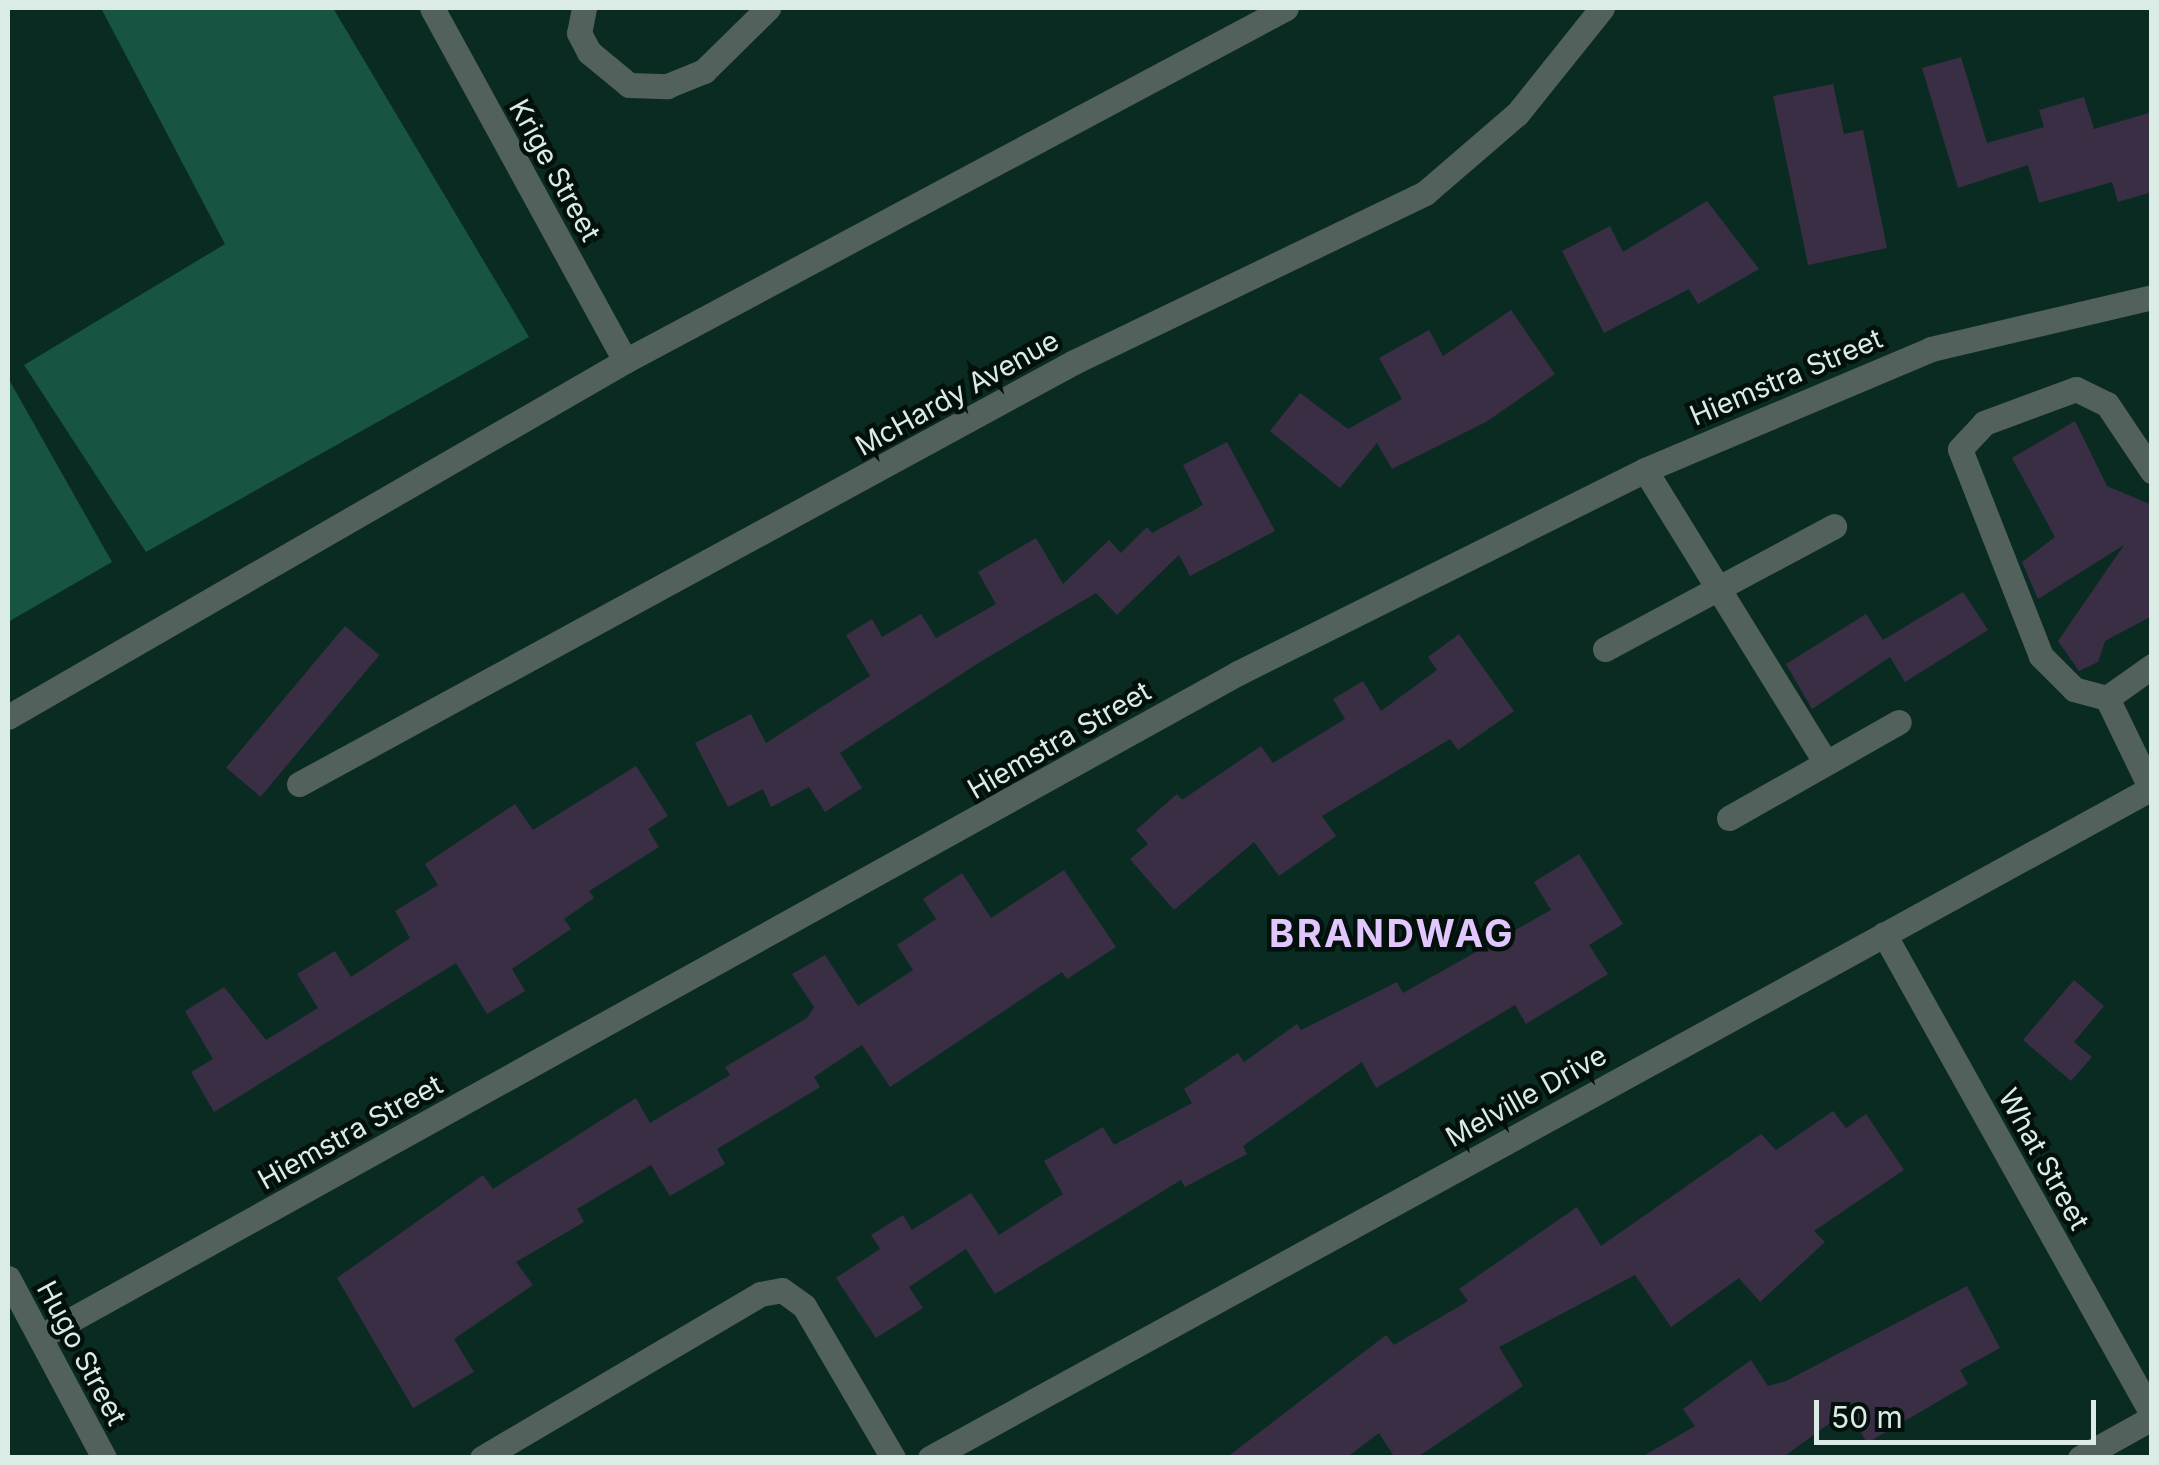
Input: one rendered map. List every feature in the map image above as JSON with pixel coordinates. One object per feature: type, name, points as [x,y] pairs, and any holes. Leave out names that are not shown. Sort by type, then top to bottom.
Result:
[{"type":"street","name":"Krige Street","points":[[432,8],[626,360]]},
{"type":"street","points":[[584,8],[579,33],[589,52],[629,85],[667,86],[704,71],[768,8]]},
{"type":"street","points":[[8,699],[185,608],[626,360],[1286,8]]},
{"type":"street","name":"McHardy Avenue","points":[[299,784],[1074,362],[1425,193],[1517,114],[1602,8]]},
{"type":"street","name":"Hiemstra Street","points":[[40,1337],[1238,673],[1645,470],[1931,348],[2152,297]]},
{"type":"street","points":[[2151,788],[2107,698],[2074,688],[2040,656],[1960,449],[1984,424],[2076,389],[2107,404],[2152,472]]},
{"type":"street","points":[[1645,470],[1825,762]]},
{"type":"street","points":[[1605,649],[1834,526]]},
{"type":"street","points":[[8,717],[185,608]]},
{"type":"street","points":[[2107,698],[2152,666]]},
{"type":"street","points":[[1729,818],[1899,722]]},
{"type":"street","name":"Melville Drive","points":[[930,1458],[2151,788]]},
{"type":"street","name":"What Street","points":[[1884,934],[2152,1416]]},
{"type":"street","name":"Hugo Street","points":[[8,1278],[104,1458]]},
{"type":"street","points":[[482,1458],[760,1294],[782,1290],[804,1306],[893,1458]]},
{"type":"street","points":[[2080,1458],[2152,1416]]},
{"type":"green space","points":[[101,8],[333,8],[529,337],[146,552],[24,365],[225,244]]},
{"type":"green space","points":[[8,378],[112,562],[8,622]]},
{"type":"building","points":[[1961,57],[1987,143],[2044,127],[2039,110],[2084,97],[2094,129],[2152,112],[2152,192],[2118,202],[2112,182],[2039,203],[2028,165],[1958,188],[1922,68]]},
{"type":"building","points":[[1833,84],[1844,134],[1863,130],[1887,248],[1808,265],[1773,96]]},
{"type":"building","points":[[1707,201],[1759,269],[1698,304],[1689,289],[1604,333],[1562,251],[1610,226],[1623,252]]},
{"type":"building","points":[[1511,310],[1555,374],[1486,422],[1392,469],[1377,443],[1340,488],[1270,431],[1300,393],[1348,429],[1402,399],[1379,358],[1429,330],[1443,356]]},
{"type":"building","points":[[2075,421],[2107,486],[2152,505],[2152,616],[2105,641],[2098,662],[2079,671],[2058,641],[2124,545],[2038,599],[2022,562],[2055,537],[2012,458]]},
{"type":"building","points":[[1227,442],[1275,531],[1190,576],[1179,555],[1117,615],[1096,593],[980,662],[840,753],[862,788],[825,812],[809,787],[771,807],[763,789],[728,807],[695,743],[751,714],[766,743],[870,676],[846,635],[872,619],[882,637],[921,614],[936,638],[996,604],[978,572],[1036,538],[1063,584],[1109,540],[1121,553],[1147,527],[1152,533],[1203,505],[1183,465]]},
{"type":"building","points":[[1963,592],[1988,630],[1905,682],[1890,657],[1812,709],[1786,664],[1866,614],[1883,640]]},
{"type":"building","points":[[345,626],[379,655],[261,797],[226,768]]},
{"type":"building","points":[[1459,634],[1514,711],[1458,750],[1450,739],[1322,816],[1336,836],[1279,876],[1254,842],[1174,910],[1130,859],[1148,844],[1136,830],[1177,794],[1182,800],[1261,746],[1273,763],[1345,719],[1333,699],[1363,681],[1381,711],[1437,670],[1428,657]]},
{"type":"building","points":[[636,766],[668,816],[648,829],[659,847],[589,891],[594,898],[564,919],[571,929],[512,969],[525,991],[487,1014],[456,963],[214,1112],[191,1072],[213,1059],[185,1011],[224,987],[266,1040],[318,1008],[297,974],[335,951],[351,977],[410,938],[395,911],[438,885],[425,864],[515,804],[533,830]]},
{"type":"building","points":[[1579,854],[1623,924],[1589,945],[1608,974],[1526,1024],[1515,1005],[1376,1088],[1362,1062],[1243,1146],[1247,1154],[1185,1187],[1181,1180],[995,1294],[966,1249],[909,1287],[923,1308],[876,1338],[836,1278],[880,1249],[871,1235],[903,1215],[912,1230],[971,1193],[999,1235],[1063,1194],[1044,1161],[1103,1127],[1114,1145],[1192,1103],[1184,1089],[1238,1053],[1244,1062],[1297,1024],[1301,1030],[1397,982],[1403,993],[1551,910],[1534,882]]},
{"type":"building","points":[[1064,870],[1116,947],[1067,979],[1062,972],[890,1087],[862,1045],[814,1077],[820,1087],[717,1149],[725,1164],[670,1196],[651,1165],[577,1209],[584,1222],[516,1262],[533,1285],[454,1339],[474,1372],[413,1408],[337,1278],[483,1175],[493,1189],[636,1098],[650,1123],[730,1075],[725,1067],[807,1018],[814,1007],[792,974],[825,955],[858,1006],[913,970],[897,945],[936,919],[923,899],[962,873],[991,918]]},
{"type":"building","points":[[2074,980],[2104,1006],[2074,1042],[2092,1057],[2071,1081],[2023,1040]]},
{"type":"building","points":[[1833,1111],[1846,1128],[1866,1114],[1904,1170],[1814,1231],[1825,1242],[1760,1302],[1739,1278],[1671,1327],[1635,1275],[1499,1347],[1523,1386],[1416,1458],[1395,1458],[1379,1433],[1346,1458],[1226,1458],[1386,1335],[1394,1345],[1468,1301],[1459,1289],[1577,1207],[1601,1246],[1761,1134],[1776,1150]]},
{"type":"building","points":[[1967,1286],[2000,1348],[1960,1370],[1968,1384],[1867,1443],[1848,1410],[1782,1458],[1640,1458],[1695,1426],[1683,1409],[1751,1360],[1768,1386],[1786,1381]]},
{"type":"district","name":"BRANDWAG","points":[[1392,934]]}]
